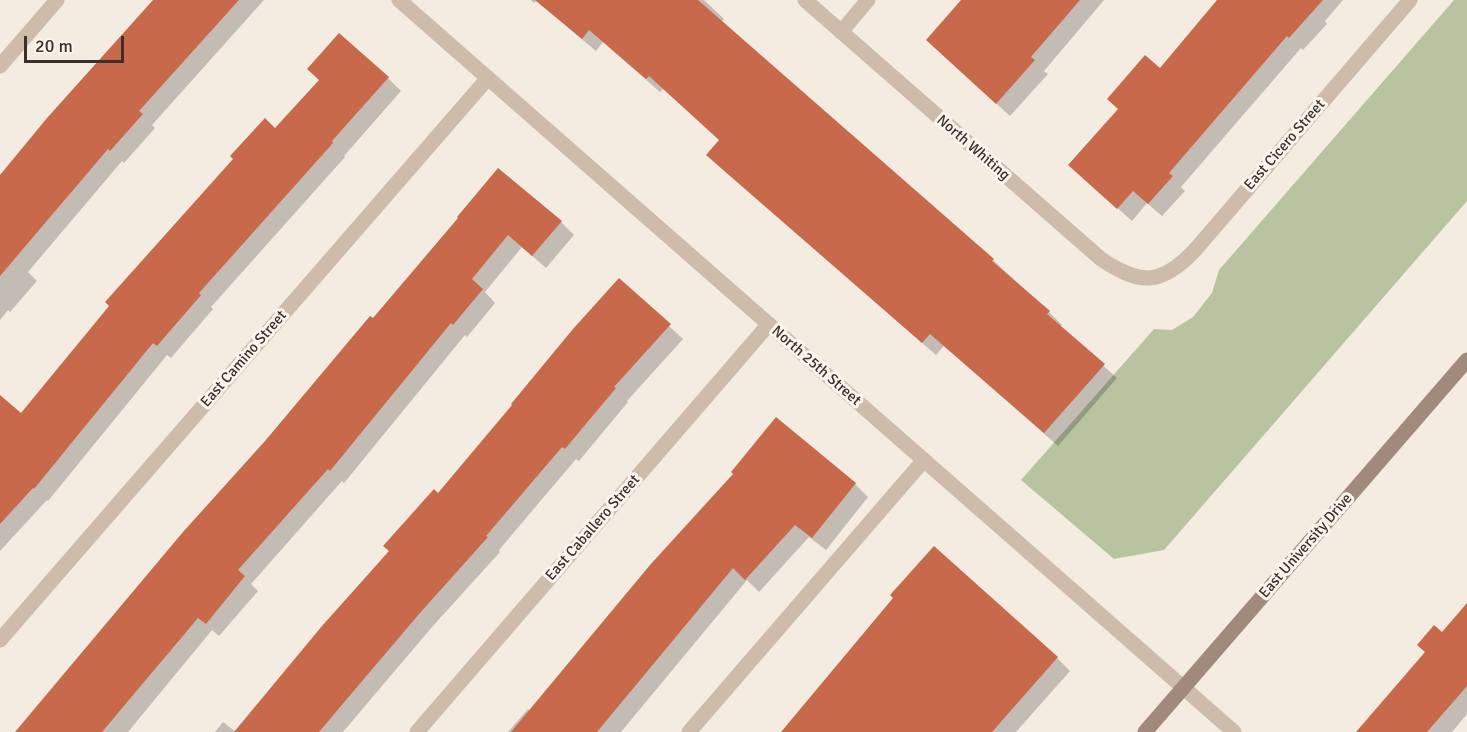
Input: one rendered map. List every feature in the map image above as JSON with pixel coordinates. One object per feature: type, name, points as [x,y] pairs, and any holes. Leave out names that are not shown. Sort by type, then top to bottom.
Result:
[{"type":"main road","name":"East University Drive","points":[[1145,732],[1467,360]]},
{"type":"street","points":[[0,66],[57,0]]},
{"type":"street","name":"North 25th Street","points":[[399,0],[1234,732]]},
{"type":"street","name":"North Whiting","points":[[805,0],[1101,259],[1117,270],[1134,277],[1151,279]]},
{"type":"street","points":[[841,32],[868,0]]},
{"type":"street","name":"East Cicero Street","points":[[1151,279],[1184,262],[1410,0]]},
{"type":"street","name":"East Camino Street","points":[[0,640],[488,78]]},
{"type":"street","name":"East Caballero Street","points":[[417,732],[769,324]]},
{"type":"street","points":[[689,732],[924,460]]},
{"type":"green space","points":[[1454,0],[1467,0],[1467,201],[1164,550],[1114,559],[1021,480],[1154,329],[1172,330],[1193,317],[1212,293],[1219,270]]},
{"type":"building","points":[[153,0],[239,0],[139,111],[143,114],[110,151],[108,149],[0,276],[0,175],[47,118]]},
{"type":"building","points":[[535,0],[698,0],[994,259],[992,261],[1050,311],[1047,314],[1105,364],[1044,433],[930,334],[922,343],[706,155],[719,140],[649,76],[646,79],[589,30],[582,39]]},
{"type":"building","points":[[961,0],[1080,0],[1031,57],[1035,60],[996,104],[926,40]]},
{"type":"building","points":[[1217,0],[1323,0],[1289,38],[1287,36],[1169,173],[1173,176],[1148,204],[1133,191],[1117,209],[1068,165],[1118,109],[1107,99],[1145,55],[1160,68]]},
{"type":"building","points":[[339,33],[389,77],[199,293],[201,295],[157,346],[153,343],[34,489],[0,524],[0,395],[21,413],[109,306],[105,302],[233,159],[230,156],[265,118],[275,128],[319,80],[307,69]]},
{"type":"building","points":[[498,168],[562,221],[532,256],[508,235],[472,279],[483,289],[453,325],[451,323],[330,471],[328,469],[238,570],[245,576],[206,624],[198,618],[102,732],[15,732],[183,532],[265,441],[370,316],[373,318]]},
{"type":"building","points":[[619,278],[671,324],[614,387],[616,388],[565,449],[562,447],[486,536],[488,537],[319,732],[234,732],[322,626],[389,551],[383,546],[434,489],[438,493],[573,329]]},
{"type":"building","points":[[776,417],[856,483],[812,538],[795,525],[745,580],[733,568],[597,732],[511,732],[650,565],[733,474],[731,472]]},
{"type":"building","points":[[934,546],[1058,657],[992,732],[781,732],[893,598],[890,595]]},
{"type":"building","points":[[1467,603],[1467,686],[1427,732],[1356,732],[1425,652],[1417,645],[1434,625],[1442,632]]}]
